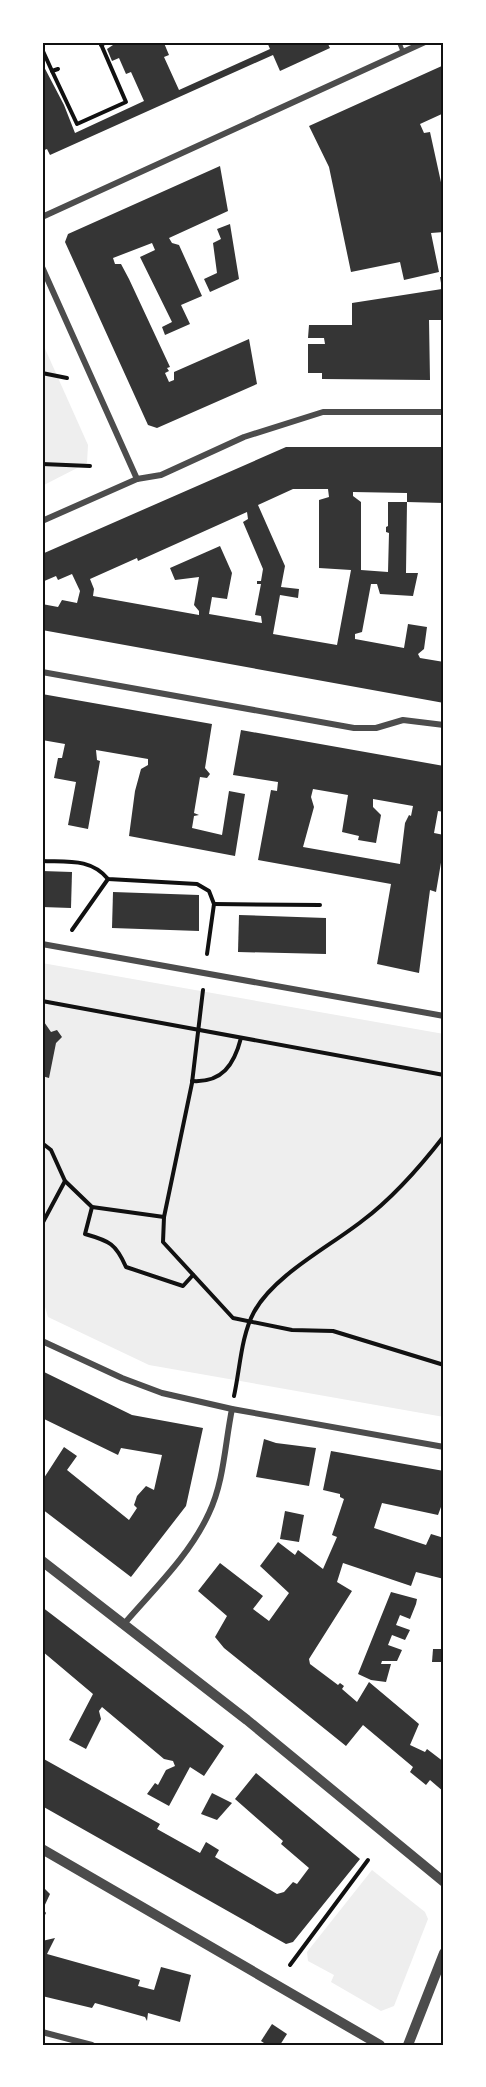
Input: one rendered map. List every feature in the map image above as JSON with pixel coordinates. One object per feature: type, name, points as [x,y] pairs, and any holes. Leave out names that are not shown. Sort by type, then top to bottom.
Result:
[{"type":"street","points":[[42,217],[425,42]]},
{"type":"street","points":[[42,267],[137,479]]},
{"type":"street","points":[[42,521],[137,479],[161,475],[244,437],[323,412],[444,412]]},
{"type":"street","points":[[42,672],[354,728],[376,728],[403,720],[444,725]]},
{"type":"street","points":[[42,944],[444,1016]]},
{"type":"street","points":[[42,1341],[152,1389],[232,1409],[444,1447]]},
{"type":"street","points":[[124,1624],[179,1560],[198,1535],[210,1512],[216,1493],[232,1409]]},
{"type":"street","points":[[42,1561],[248,1720],[444,1882]]},
{"type":"street","points":[[42,1850],[381,2045]]},
{"type":"street","points":[[408,2045],[444,1953]]},
{"type":"street","points":[[42,2032],[92,2045]]},
{"type":"lane","points":[[399,42],[403,52]]},
{"type":"path","points":[[42,49],[77,124],[126,102],[108,55],[100,43],[106,42]]},
{"type":"path","points":[[52,71],[58,69]]},
{"type":"path","points":[[42,373],[67,378]]},
{"type":"path","points":[[42,464],[90,466]]},
{"type":"path","points":[[42,861],[81,862],[99,869],[108,879],[197,884],[209,891],[214,904],[207,954]]},
{"type":"path","points":[[72,930],[108,879]]},
{"type":"path","points":[[214,904],[320,905]]},
{"type":"path","points":[[203,990],[192,1081],[164,1217],[163,1242],[233,1318],[292,1330],[333,1331],[444,1365]]},
{"type":"path","points":[[42,1001],[444,1075]]},
{"type":"path","points":[[192,1081],[205,1082],[220,1077],[231,1065],[241,1038]]},
{"type":"path","points":[[232,1409],[249,1322],[269,1292],[312,1256],[364,1220],[408,1180],[444,1136]]},
{"type":"path","points":[[42,1143],[51,1150],[65,1181],[92,1207],[164,1217]]},
{"type":"path","points":[[42,1224],[65,1181]]},
{"type":"path","points":[[92,1207],[85,1234],[105,1240],[117,1248],[126,1267],[183,1286],[193,1275]]},
{"type":"path","points":[[290,1965],[368,1860]]},
{"type":"shaded area","points":[[42,342],[88,445],[87,463],[42,486]]},
{"type":"shaded area","points":[[42,963],[444,1034],[444,1417],[149,1365],[48,1317],[42,1297]]},
{"type":"shaded area","points":[[372,1870],[425,1912],[428,1919],[394,2006],[381,2011],[331,1982],[334,1975],[308,1961],[307,1952]]},
{"type":"building","points":[[112,42],[164,43],[169,55],[164,57],[179,90],[270,49],[267,42],[327,42],[330,48],[280,71],[273,55],[50,155],[47,149],[42,151],[42,63],[64,105],[75,133],[144,101],[131,72],[126,74],[119,58],[112,61],[107,49],[113,45]]},
{"type":"building","points":[[444,65],[444,113],[420,124],[424,133],[430,132],[444,196],[444,232],[431,233],[439,272],[404,280],[400,262],[351,272],[329,167],[309,126]]},
{"type":"building","points":[[220,166],[228,211],[169,238],[172,243],[179,245],[202,296],[181,305],[190,324],[165,335],[162,327],[172,322],[140,257],[155,250],[152,243],[113,258],[115,264],[121,264],[129,279],[170,367],[165,373],[169,382],[174,380],[174,372],[249,339],[257,384],[157,428],[148,425],[65,242],[68,234]]},
{"type":"building","points":[[230,224],[239,279],[210,292],[204,279],[217,273],[213,243],[221,239],[217,229]]},
{"type":"building","points":[[440,277],[444,277],[444,320],[429,320],[430,380],[322,379],[322,373],[308,373],[308,344],[325,344],[324,338],[308,338],[309,325],[352,325],[352,303],[442,289]]},
{"type":"building","points":[[286,447],[444,447],[444,503],[407,502],[406,573],[418,573],[413,596],[380,594],[377,584],[371,584],[362,632],[355,634],[355,639],[404,648],[408,624],[427,627],[424,649],[418,654],[420,658],[444,662],[444,703],[42,630],[42,604],[58,607],[62,600],[77,603],[80,591],[72,574],[58,580],[56,576],[42,582],[42,554]],"holes":[[[293,489],[328,489],[329,497],[319,500],[319,568],[351,570],[337,645],[273,634],[280,595],[298,598],[299,589],[281,587],[285,566],[258,505]],[[353,492],[407,493],[407,502],[388,502],[388,526],[386,527],[386,532],[389,533],[388,572],[361,570],[361,502],[353,496]],[[247,512],[248,519],[243,522],[263,569],[261,581],[257,581],[257,584],[261,584],[255,615],[261,616],[262,623],[209,614],[212,597],[227,599],[232,573],[220,546],[170,568],[175,580],[199,577],[194,605],[199,615],[93,596],[94,589],[90,579],[137,558],[138,561]]]},
{"type":"building","points":[[42,694],[212,724],[205,768],[210,774],[207,778],[200,777],[194,813],[199,815],[194,816],[192,828],[222,835],[229,791],[245,794],[235,856],[129,836],[135,791],[141,769],[148,765],[148,759],[96,750],[97,760],[100,761],[88,829],[68,825],[76,782],[54,778],[58,758],[62,758],[65,744],[42,740]]},
{"type":"building","points":[[241,730],[444,766],[444,812],[438,811],[434,833],[444,835],[444,845],[436,892],[430,890],[419,973],[377,964],[391,884],[258,860],[271,790],[277,791],[278,782],[233,775]],"holes":[[[313,789],[348,795],[342,832],[359,836],[358,840],[376,843],[381,815],[373,807],[373,799],[413,806],[411,816],[409,815],[405,823],[400,864],[303,847],[314,807],[311,797]]]},
{"type":"building","points":[[42,871],[72,872],[71,908],[42,907]]},
{"type":"building","points":[[113,892],[199,895],[199,931],[112,928]]},
{"type":"building","points":[[239,915],[326,918],[326,954],[238,952]]},
{"type":"building","points":[[42,1019],[51,1032],[57,1030],[62,1037],[56,1043],[49,1078],[42,1076]]},
{"type":"building","points":[[42,1371],[132,1415],[203,1428],[186,1506],[131,1577],[42,1509],[42,1481],[64,1447],[77,1456],[67,1470],[129,1520],[137,1508],[134,1505],[137,1496],[146,1486],[154,1490],[162,1455],[121,1448],[118,1455],[42,1418]]},
{"type":"building","points":[[264,1439],[276,1443],[316,1448],[309,1486],[256,1477]]},
{"type":"building","points":[[331,1451],[444,1471],[444,1499],[438,1515],[382,1503],[374,1528],[426,1545],[431,1534],[444,1538],[444,1579],[416,1572],[411,1586],[343,1563],[337,1582],[352,1591],[309,1659],[310,1664],[338,1685],[340,1683],[344,1686],[342,1689],[357,1702],[369,1682],[419,1724],[410,1745],[425,1752],[427,1749],[444,1762],[444,1792],[430,1780],[426,1785],[410,1772],[413,1767],[363,1725],[346,1746],[224,1648],[215,1637],[227,1616],[198,1591],[220,1563],[263,1596],[253,1609],[269,1621],[289,1593],[260,1566],[278,1542],[295,1555],[298,1550],[323,1569],[337,1537],[332,1535],[344,1499],[340,1497],[340,1494],[323,1490]]},
{"type":"building","points":[[285,1511],[304,1515],[299,1542],[280,1539]]},
{"type":"building","points":[[391,1592],[417,1599],[416,1604],[410,1619],[400,1615],[396,1625],[410,1630],[405,1640],[392,1635],[388,1645],[402,1650],[397,1661],[382,1661],[381,1664],[391,1664],[386,1682],[371,1680],[358,1674]]},
{"type":"building","points":[[42,1607],[224,1746],[204,1776],[190,1767],[169,1806],[147,1794],[155,1783],[158,1785],[166,1770],[175,1766],[173,1761],[164,1759],[102,1707],[99,1711],[101,1719],[86,1749],[69,1740],[93,1694],[42,1651]]},
{"type":"building","points":[[433,1649],[444,1649],[444,1662],[432,1662]]},
{"type":"building","points":[[42,1758],[160,1824],[157,1829],[200,1853],[206,1842],[219,1850],[215,1857],[277,1894],[284,1892],[293,1882],[297,1884],[309,1868],[281,1844],[283,1841],[235,1799],[256,1773],[360,1859],[293,1942],[286,1944],[42,1806]]},
{"type":"building","points":[[212,1793],[232,1803],[217,1820],[201,1814]]},
{"type":"building","points":[[42,1886],[50,1894],[43,1909],[46,1913],[42,1921]]},
{"type":"building","points":[[55,1938],[47,1954],[140,1980],[138,1986],[154,1990],[161,1967],[191,1975],[180,2022],[148,2013],[147,2021],[145,2017],[95,2003],[92,2008],[42,1996],[42,1941]]},
{"type":"building","points":[[272,2024],[287,2034],[280,2045],[267,2045],[261,2041]]}]
